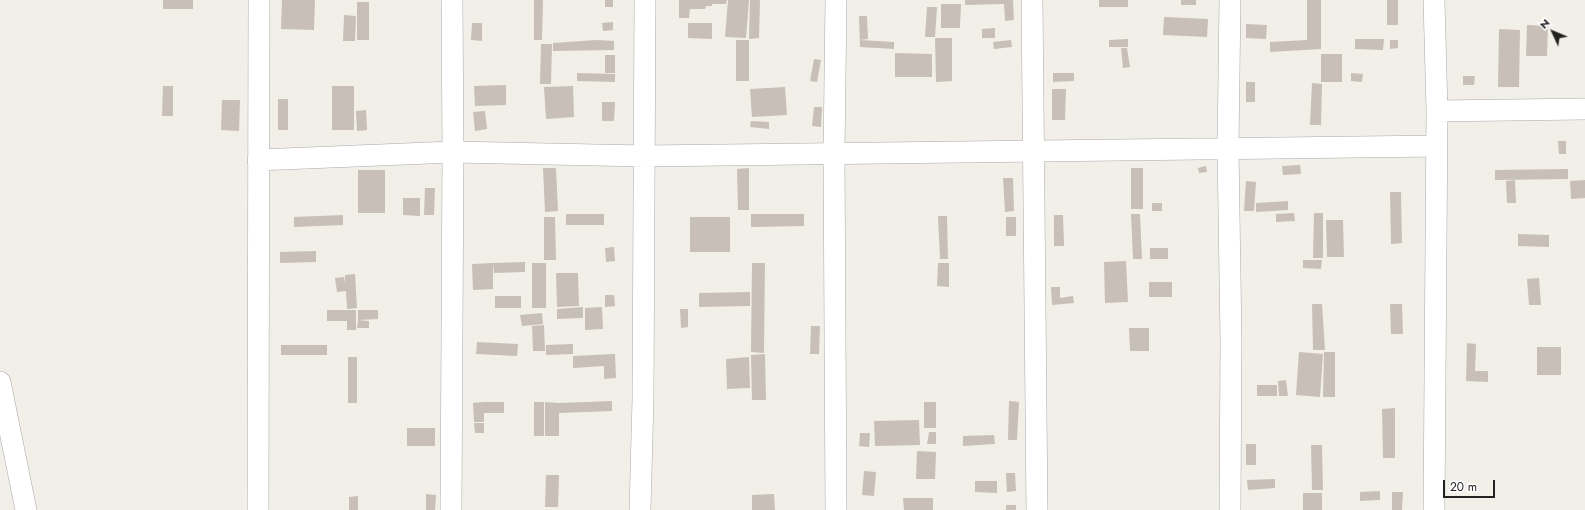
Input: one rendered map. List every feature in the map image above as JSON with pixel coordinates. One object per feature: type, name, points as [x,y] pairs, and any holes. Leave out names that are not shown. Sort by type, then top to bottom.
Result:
[{"type":"street","points":[[258,510],[259,0]]},
{"type":"street","points":[[451,510],[453,152],[452,0]]},
{"type":"street","points":[[640,510],[643,399],[645,0]]},
{"type":"street","points":[[836,0],[834,154],[836,510]]},
{"type":"street","points":[[1032,0],[1037,510]]},
{"type":"street","points":[[1230,0],[1228,149],[1231,340],[1230,510]]},
{"type":"street","points":[[1434,0],[1437,111],[1434,510]]},
{"type":"street","points":[[1437,111],[1585,109]]},
{"type":"street","points":[[258,160],[453,152],[645,156],[1436,146]]},
{"type":"street","points":[[0,382],[26,510]]},
{"type":"building","points":[[163,0],[193,0],[193,9],[163,9]]},
{"type":"building","points":[[282,0],[315,0],[314,30],[281,29]]},
{"type":"building","points":[[534,0],[543,0],[542,40],[534,40]]},
{"type":"building","points":[[605,0],[613,0],[613,7],[605,7]]},
{"type":"building","points":[[679,0],[727,0],[726,4],[712,4],[712,6],[706,6],[705,9],[690,9],[689,18],[679,18]]},
{"type":"building","points":[[728,0],[749,0],[746,38],[725,37]]},
{"type":"building","points":[[750,0],[760,0],[759,38],[749,39]]},
{"type":"building","points":[[965,0],[1013,0],[1014,20],[1005,21],[1004,4],[965,5]]},
{"type":"building","points":[[1099,0],[1128,0],[1128,7],[1099,7]]},
{"type":"building","points":[[1181,0],[1196,0],[1196,5],[1181,5]]},
{"type":"building","points":[[1307,0],[1321,0],[1321,49],[1270,52],[1270,42],[1307,40]]},
{"type":"building","points":[[1387,0],[1398,0],[1398,25],[1387,25]]},
{"type":"building","points":[[357,2],[369,2],[369,40],[357,40]]},
{"type":"building","points":[[941,4],[961,4],[960,28],[941,28]]},
{"type":"building","points":[[927,7],[937,7],[935,37],[925,37]]},
{"type":"building","points":[[344,15],[356,16],[355,41],[343,41]]},
{"type":"building","points":[[859,16],[867,16],[868,39],[860,40],[894,42],[894,49],[860,47]]},
{"type":"building","points":[[1164,17],[1208,19],[1207,37],[1163,35]]},
{"type":"building","points":[[613,22],[613,30],[603,31],[602,23]]},
{"type":"building","points":[[472,23],[482,23],[482,41],[471,40]]},
{"type":"building","points":[[688,23],[712,23],[712,39],[688,38]]},
{"type":"building","points":[[1246,24],[1267,25],[1266,39],[1246,38]]},
{"type":"building","points":[[1527,25],[1548,26],[1547,56],[1526,56]]},
{"type":"building","points":[[995,28],[995,38],[982,38],[982,29]]},
{"type":"building","points":[[1499,29],[1520,30],[1519,87],[1498,87]]},
{"type":"building","points":[[935,38],[952,38],[952,81],[936,82]]},
{"type":"building","points":[[1128,39],[1128,47],[1109,47],[1109,40]]},
{"type":"building","points":[[1355,39],[1384,39],[1383,50],[1355,49]]},
{"type":"building","points":[[596,40],[614,41],[614,50],[553,51],[553,43]]},
{"type":"building","points":[[736,40],[749,40],[749,81],[736,81]]},
{"type":"building","points":[[1011,40],[1012,47],[994,49],[993,42]]},
{"type":"building","points":[[1390,40],[1398,40],[1398,48],[1390,49]]},
{"type":"building","points":[[541,44],[552,44],[551,84],[540,84]]},
{"type":"building","points":[[1121,48],[1127,48],[1130,67],[1123,68]]},
{"type":"building","points":[[895,53],[932,54],[932,77],[895,77]]},
{"type":"building","points":[[1321,54],[1342,54],[1342,82],[1321,82]]},
{"type":"building","points":[[605,55],[615,55],[615,73],[605,73]]},
{"type":"building","points":[[814,59],[821,60],[817,82],[810,81]]},
{"type":"building","points":[[577,73],[615,74],[615,82],[577,81]]},
{"type":"building","points":[[1053,73],[1074,73],[1074,81],[1053,82]]},
{"type":"building","points":[[1351,73],[1363,74],[1362,82],[1351,81]]},
{"type":"building","points":[[1463,76],[1475,76],[1474,85],[1463,85]]},
{"type":"building","points":[[1246,82],[1255,82],[1255,102],[1246,102]]},
{"type":"building","points":[[1312,83],[1322,84],[1321,125],[1310,125]]},
{"type":"building","points":[[506,85],[506,105],[475,106],[474,86]]},
{"type":"building","points":[[163,86],[173,86],[173,116],[162,116]]},
{"type":"building","points":[[332,86],[354,86],[354,130],[332,130]]},
{"type":"building","points":[[573,86],[574,117],[546,119],[544,87]]},
{"type":"building","points":[[785,87],[787,115],[752,117],[750,89]]},
{"type":"building","points":[[1052,89],[1066,89],[1065,120],[1052,120]]},
{"type":"building","points":[[278,99],[288,99],[288,130],[278,130]]},
{"type":"building","points":[[222,100],[240,100],[239,131],[221,130]]},
{"type":"building","points":[[602,102],[615,102],[614,121],[602,121]]},
{"type":"building","points":[[814,107],[822,107],[821,127],[812,126]]},
{"type":"building","points":[[366,110],[367,130],[357,131],[356,111]]},
{"type":"building","points":[[485,111],[487,129],[475,131],[473,112]]},
{"type":"building","points":[[751,121],[769,122],[769,129],[750,127]]},
{"type":"building","points":[[1558,141],[1566,141],[1566,154],[1559,154]]},
{"type":"building","points":[[1300,165],[1301,174],[1283,175],[1282,166]]},
{"type":"building","points":[[1206,166],[1207,172],[1199,173],[1198,168]]},
{"type":"building","points":[[543,168],[556,168],[558,211],[545,212]]},
{"type":"building","points":[[749,168],[749,210],[738,210],[737,169]]},
{"type":"building","points":[[1131,168],[1143,168],[1143,209],[1131,209]]},
{"type":"building","points":[[1568,169],[1568,179],[1495,180],[1495,170]]},
{"type":"building","points":[[358,170],[385,170],[385,213],[358,213]]},
{"type":"building","points":[[1003,178],[1013,178],[1014,211],[1005,212]]},
{"type":"building","points":[[1515,180],[1516,203],[1507,203],[1506,181]]},
{"type":"building","points":[[1585,180],[1585,198],[1571,199],[1570,181]]},
{"type":"building","points":[[1246,181],[1256,182],[1254,211],[1244,211]]},
{"type":"building","points":[[425,188],[435,188],[434,215],[424,215]]},
{"type":"building","points":[[1390,192],[1401,192],[1402,243],[1391,244]]},
{"type":"building","points":[[403,198],[420,198],[420,216],[403,215]]},
{"type":"building","points":[[1288,201],[1288,210],[1256,212],[1256,203]]},
{"type":"building","points":[[1152,203],[1162,203],[1162,211],[1152,211]]},
{"type":"building","points":[[1294,213],[1295,221],[1276,222],[1276,214]]},
{"type":"building","points":[[1314,213],[1323,213],[1323,258],[1313,258]]},
{"type":"building","points":[[566,214],[604,214],[604,225],[566,225]]},
{"type":"building","points":[[751,214],[804,214],[804,226],[751,227]]},
{"type":"building","points":[[1131,214],[1140,214],[1142,259],[1133,259]]},
{"type":"building","points":[[343,215],[343,225],[294,227],[294,217]]},
{"type":"building","points":[[1054,215],[1063,215],[1064,246],[1054,246]]},
{"type":"building","points":[[938,216],[947,216],[948,259],[940,259]]},
{"type":"building","points":[[544,217],[555,217],[556,260],[544,260]]},
{"type":"building","points":[[690,217],[730,217],[730,252],[690,252]]},
{"type":"building","points":[[1006,217],[1016,217],[1016,236],[1006,236]]},
{"type":"building","points":[[1326,220],[1343,220],[1344,257],[1327,257]]},
{"type":"building","points":[[1518,234],[1549,235],[1549,247],[1518,246]]},
{"type":"building","points":[[614,247],[615,261],[606,262],[605,248]]},
{"type":"building","points":[[1150,248],[1168,248],[1168,259],[1150,259]]},
{"type":"building","points":[[316,251],[316,262],[280,263],[280,252]]},
{"type":"building","points":[[1303,260],[1322,260],[1321,269],[1303,268]]},
{"type":"building","points":[[1126,261],[1128,302],[1105,303],[1104,262]]},
{"type":"building","points":[[525,262],[525,272],[494,273],[493,263]]},
{"type":"building","points":[[493,263],[493,289],[473,290],[472,264]]},
{"type":"building","points":[[532,263],[546,263],[546,308],[532,308]]},
{"type":"building","points":[[752,263],[765,263],[764,353],[751,352]]},
{"type":"building","points":[[938,263],[949,263],[949,287],[937,286]]},
{"type":"building","points":[[556,273],[578,273],[579,306],[557,307]]},
{"type":"building","points":[[355,274],[357,308],[347,309],[346,291],[337,292],[335,278],[344,277],[345,283],[345,275]]},
{"type":"building","points":[[1539,278],[1541,305],[1529,305],[1527,279]]},
{"type":"building","points":[[1149,282],[1172,282],[1172,297],[1149,297]]},
{"type":"building","points":[[1051,287],[1060,287],[1060,298],[1073,296],[1074,303],[1052,305]]},
{"type":"building","points":[[750,292],[750,306],[699,307],[699,293]]},
{"type":"building","points":[[605,295],[614,295],[615,306],[605,307]]},
{"type":"building","points":[[495,296],[521,296],[521,308],[495,308]]},
{"type":"building","points":[[1312,304],[1322,304],[1325,350],[1313,350]]},
{"type":"building","points":[[1390,304],[1402,304],[1403,334],[1391,334]]},
{"type":"building","points":[[583,307],[583,318],[557,319],[557,309]]},
{"type":"building","points":[[602,307],[603,329],[585,330],[585,308]]},
{"type":"building","points":[[680,309],[688,309],[688,327],[681,328]]},
{"type":"building","points":[[327,310],[356,310],[356,330],[347,330],[347,321],[327,321]]},
{"type":"building","points":[[358,310],[378,310],[378,319],[358,320]]},
{"type":"building","points":[[542,313],[543,324],[522,326],[520,315]]},
{"type":"building","points":[[358,320],[369,321],[369,328],[357,328]]},
{"type":"building","points":[[544,325],[545,351],[533,351],[532,326]]},
{"type":"building","points":[[811,326],[820,326],[819,354],[810,354]]},
{"type":"building","points":[[1129,328],[1149,328],[1149,351],[1130,351]]},
{"type":"building","points":[[477,342],[518,344],[517,356],[476,354]]},
{"type":"building","points":[[1467,343],[1476,344],[1475,371],[1488,371],[1488,382],[1466,381]]},
{"type":"building","points":[[573,344],[573,354],[546,355],[546,345]]},
{"type":"building","points":[[281,345],[327,345],[327,355],[281,355]]},
{"type":"building","points":[[1537,347],[1561,347],[1561,375],[1537,375]]},
{"type":"building","points":[[1299,352],[1323,354],[1320,397],[1296,395]]},
{"type":"building","points":[[1324,352],[1335,352],[1335,397],[1323,397]]},
{"type":"building","points":[[615,354],[616,378],[604,379],[604,366],[573,368],[573,356]]},
{"type":"building","points":[[765,354],[766,400],[752,400],[751,355]]},
{"type":"building","points":[[348,357],[357,357],[357,403],[348,403]]},
{"type":"building","points":[[749,357],[750,388],[727,389],[726,359]]},
{"type":"building","points":[[1286,380],[1288,396],[1279,396],[1278,381]]},
{"type":"building","points":[[1257,385],[1277,385],[1277,396],[1257,396]]},
{"type":"building","points":[[612,401],[612,411],[559,413],[559,436],[545,436],[545,402],[559,403]]},
{"type":"building","points":[[1009,401],[1019,402],[1017,440],[1008,440]]},
{"type":"building","points":[[504,402],[504,413],[484,413],[484,422],[474,422],[473,403]]},
{"type":"building","points":[[534,402],[544,402],[544,436],[534,436]]},
{"type":"building","points":[[924,402],[936,402],[936,428],[924,428]]},
{"type":"building","points":[[1395,408],[1395,458],[1383,458],[1382,409]]},
{"type":"building","points":[[919,420],[920,445],[875,446],[874,421]]},
{"type":"building","points":[[474,423],[484,423],[484,433],[475,433]]},
{"type":"building","points":[[407,428],[435,428],[435,446],[407,446]]},
{"type":"building","points":[[929,432],[936,432],[936,444],[927,444]]},
{"type":"building","points":[[860,433],[870,433],[869,447],[859,446]]},
{"type":"building","points":[[994,435],[995,444],[963,446],[963,436]]},
{"type":"building","points":[[1246,444],[1256,444],[1256,465],[1246,465]]},
{"type":"building","points":[[1311,445],[1322,445],[1323,490],[1312,490]]},
{"type":"building","points":[[917,451],[936,452],[935,479],[916,479]]},
{"type":"building","points":[[864,471],[876,472],[874,496],[862,495]]},
{"type":"building","points":[[1006,473],[1015,473],[1016,491],[1007,492]]},
{"type":"building","points":[[546,475],[559,475],[558,507],[545,507]]},
{"type":"building","points":[[1275,479],[1275,488],[1248,490],[1247,480]]},
{"type":"building","points":[[975,481],[997,481],[997,493],[975,492]]},
{"type":"building","points":[[1380,491],[1380,500],[1360,501],[1360,492]]},
{"type":"building","points":[[1392,492],[1403,492],[1402,510],[1392,510]]},
{"type":"building","points":[[1303,493],[1322,493],[1322,510],[1303,510]]},
{"type":"building","points":[[426,494],[436,495],[435,510],[426,510]]},
{"type":"building","points":[[774,494],[775,510],[752,510],[752,495]]},
{"type":"building","points":[[358,496],[358,510],[349,510],[349,497]]},
{"type":"building","points":[[903,498],[933,498],[933,510],[904,510]]},
{"type":"building","points":[[1006,505],[1016,505],[1016,510],[1006,510]]}]
